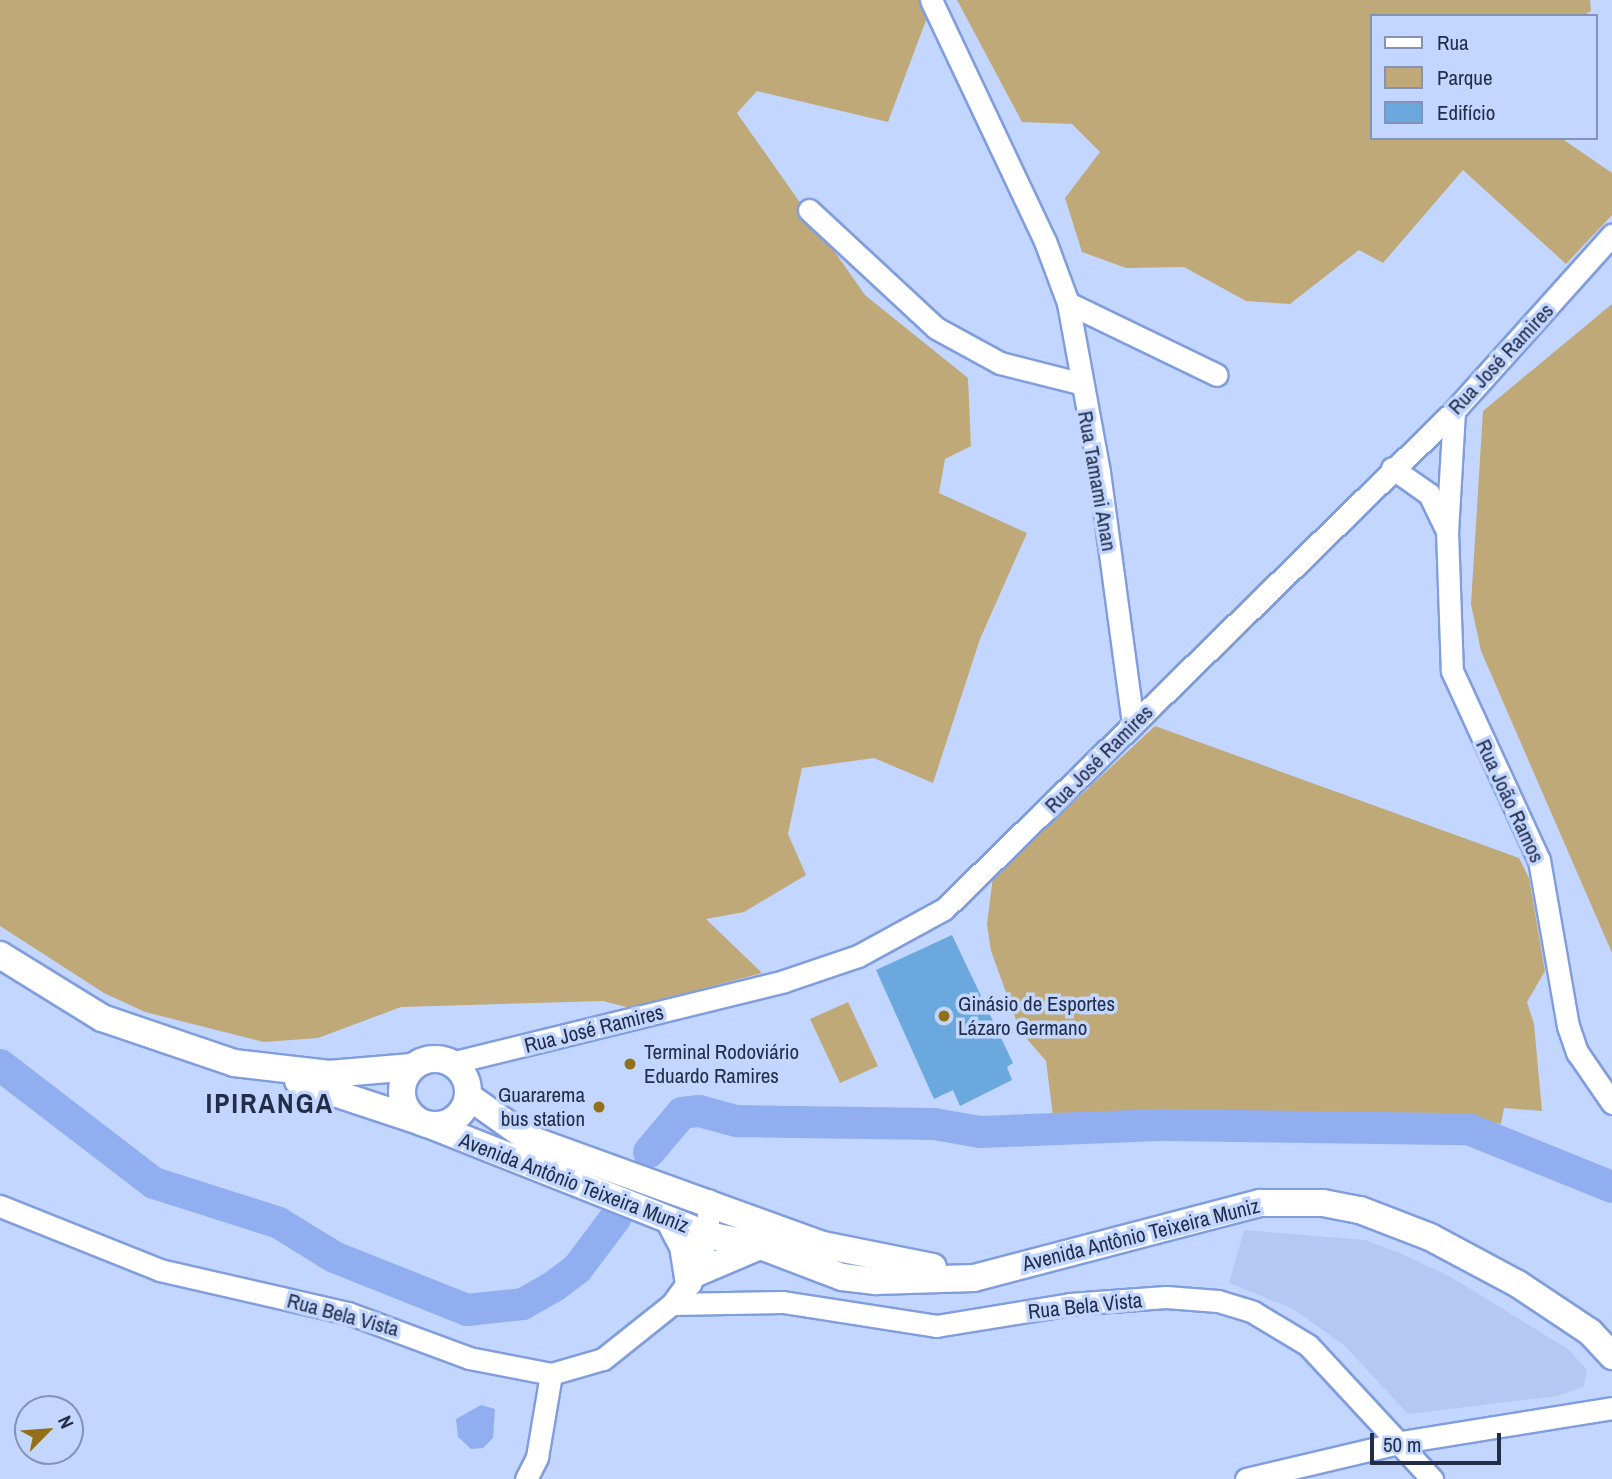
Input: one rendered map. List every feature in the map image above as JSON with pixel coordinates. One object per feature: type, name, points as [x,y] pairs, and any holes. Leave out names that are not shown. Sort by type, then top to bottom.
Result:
[{"type":"main road","name":"Avenida Antônio Teixeira Muniz","points":[[0,955],[122,1027],[423,1123],[670,1222],[708,1235],[761,1246],[842,1277],[876,1281],[946,1282],[1227,1210],[1323,1203],[1360,1210],[1430,1237],[1555,1307],[1612,1356]]},
{"type":"main road","name":"Avenida Antônio Teixeira Muniz","points":[[246,1065],[329,1074],[412,1067],[434,1060],[451,1063],[463,1075],[468,1096],[527,1138],[708,1200],[852,1254],[908,1266],[1005,1268]]},
{"type":"main road","points":[[412,1067],[401,1088],[408,1112],[423,1123]]},
{"type":"main road","name":"Avenida Antônio Teixeira Muniz","points":[[423,1123],[456,1118],[468,1096]]},
{"type":"main road","points":[[670,1222],[683,1247],[691,1278],[761,1246]]},
{"type":"street","name":"Rua Tamami Anan","points":[[931,0],[1045,241],[1068,303],[1079,383],[1099,472],[1133,724]]},
{"type":"street","points":[[809,210],[936,328],[1000,363],[1079,383]]},
{"type":"street","name":"Rua José Ramires","points":[[451,1063],[784,981],[869,950],[944,909],[1392,468],[1454,411],[1612,235]]},
{"type":"street","points":[[1068,303],[1217,375]]},
{"type":"street","name":"Rua João Ramos","points":[[1454,411],[1447,531],[1452,671],[1539,860],[1568,1026],[1577,1052],[1612,1103]]},
{"type":"street","name":"Rua João Ramos","points":[[1392,468],[1429,494],[1447,531]]},
{"type":"street","name":"Rua Bela Vista","points":[[0,1206],[160,1270],[348,1313],[469,1358],[551,1374],[603,1359],[672,1304],[691,1278],[708,1235],[708,1200]]},
{"type":"street","name":"Rua Bela Vista","points":[[672,1304],[783,1302],[936,1326],[1070,1304],[1167,1297],[1218,1301],[1253,1312],[1308,1345],[1402,1442],[1432,1479]]},
{"type":"street","points":[[526,1479],[537,1457],[551,1374]]},
{"type":"street","points":[[1246,1479],[1402,1442],[1612,1408]]},
{"type":"shaded area","points":[[1244,1230],[1365,1240],[1400,1253],[1449,1276],[1568,1349],[1587,1370],[1584,1386],[1558,1396],[1408,1414],[1344,1345],[1293,1309],[1229,1283]]},
{"type":"shaded area","points":[[481,1405],[495,1409],[493,1438],[483,1448],[471,1449],[458,1437],[456,1419]]},
{"type":"green space","points":[[0,0],[921,0],[928,15],[888,122],[757,91],[737,113],[865,295],[968,378],[971,446],[945,459],[939,493],[1027,533],[980,639],[933,783],[874,758],[802,768],[788,834],[806,875],[744,912],[706,919],[762,973],[630,1008],[603,1001],[401,1007],[318,1038],[264,1042],[145,1012],[104,993],[0,926]]},
{"type":"green space","points":[[957,0],[1590,0],[1591,11],[1586,14],[1370,14],[1370,140],[1564,140],[1612,173],[1612,215],[1566,264],[1463,170],[1383,263],[1359,250],[1290,304],[1246,301],[1184,267],[1126,268],[1082,252],[1065,198],[1100,152],[1072,124],[1022,122]]},
{"type":"green space","points":[[1612,304],[1612,953],[1481,651],[1471,604],[1483,411]]},
{"type":"green space","points":[[1155,726],[1519,858],[1529,878],[1545,971],[1527,1002],[1534,1024],[1542,1111],[1504,1108],[1501,1124],[1454,1114],[1053,1116],[1046,1061],[1020,1031],[991,951],[987,924],[993,877]]},
{"type":"green space","points":[[848,1002],[878,1066],[840,1083],[810,1019]]},
{"type":"building","name":"Ginásio de Esportes Lázaro Germano","points":[[952,935],[1013,1063],[1007,1067],[1012,1080],[960,1106],[953,1090],[934,1099],[876,970]]},
{"type":"waterway","points":[[0,1065],[154,1183],[279,1223],[334,1257],[467,1310],[523,1304],[553,1287],[577,1269],[616,1217]]},
{"type":"waterway","points":[[649,1152],[682,1113],[699,1111],[737,1121],[934,1124],[980,1132],[1166,1125],[1468,1129],[1612,1187]]},
{"type":"place","name":"Ginásio de Esportes Lázaro Germano","points":[[944,1016]]},
{"type":"place","name":"Terminal Rodoviário Eduardo Ramires","points":[[630,1064]]},
{"type":"place","name":"Guararema bus station","points":[[599,1107]]},
{"type":"district","name":"IPIRANGA","points":[[270,1103]]}]
